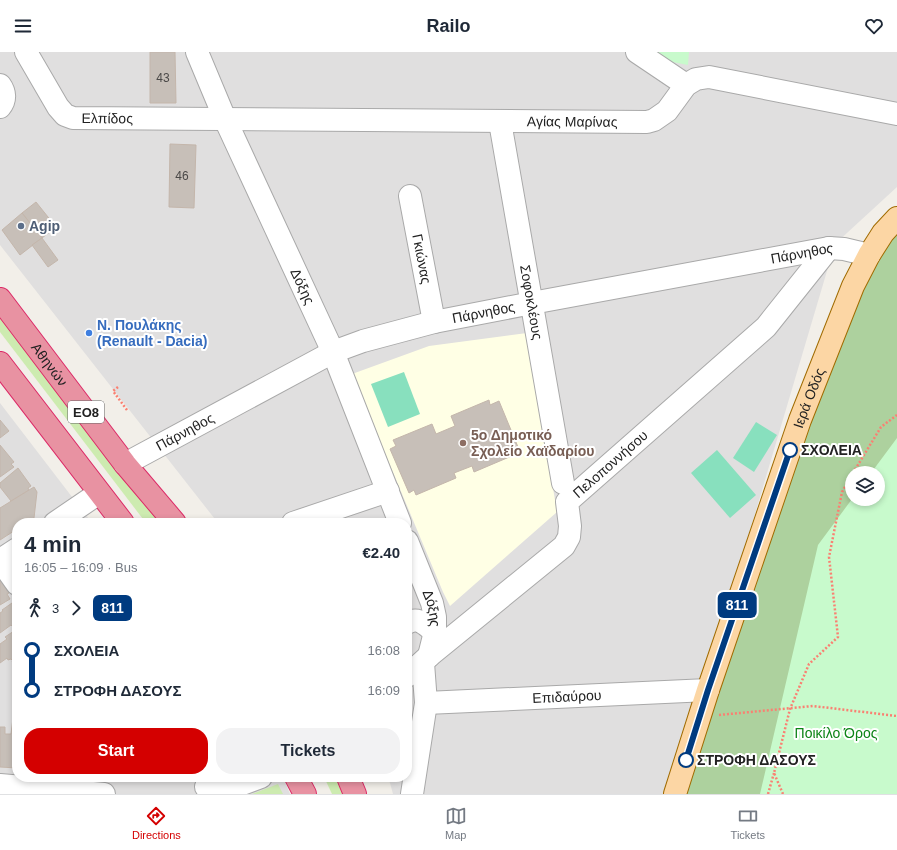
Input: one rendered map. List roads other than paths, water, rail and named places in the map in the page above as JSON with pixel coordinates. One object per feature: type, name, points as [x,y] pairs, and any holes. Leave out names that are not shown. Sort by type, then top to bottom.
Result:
[{"type":"highway","name":"Αθηνών","points":[[0,298],[125,464],[171,518]]},
{"type":"highway","name":"ΕΟ8","points":[[0,363],[119,518]]},
{"type":"highway","points":[[299,782],[305,794]]},
{"type":"highway","points":[[350,782],[355,794]]},
{"type":"main road","name":"Ιερά Οδός","points":[[675,794],[708,690],[800,420],[853,286],[869,255],[883,233],[897,218]]},
{"type":"street","name":"Ελπίδος","points":[[26,52],[58,107],[65,115],[69,117],[225,119]]},
{"type":"street","name":"Δόξης","points":[[197,52],[225,119],[333,352],[398,518]]},
{"type":"street","points":[[638,52],[686,85],[696,78],[709,77],[897,114]]},
{"type":"street","points":[[0,84],[4,101],[0,107]]},
{"type":"street","name":"Αγίας Μαρίνας","points":[[225,119],[647,122],[654,120],[667,111],[686,85]]},
{"type":"street","name":"Σοφοκλέους","points":[[500,122],[563,483]]},
{"type":"street","name":"Γκιώνας","points":[[410,196],[434,322]]},
{"type":"street","name":"Πάρνηθος","points":[[125,464],[333,352],[379,336],[434,322],[829,248],[844,249],[869,255]]},
{"type":"street","name":"Πελοποννήσου","points":[[420,665],[564,546],[569,537],[570,526],[567,502],[766,327],[829,248]]},
{"type":"street","points":[[308,518],[388,491]]},
{"type":"street","points":[[62,518],[99,493]]},
{"type":"street","points":[[12,552],[0,560],[12,577]]},
{"type":"street","name":"Δόξης","points":[[412,553],[432,603],[435,617],[435,632],[420,665]]},
{"type":"street","points":[[412,620],[419,620],[435,632]]},
{"type":"street","points":[[412,794],[426,703],[420,665]]},
{"type":"street","name":"Επιδαύρου","points":[[426,703],[708,690]]},
{"type":"street","points":[[211,786],[226,790],[248,782]]},
{"type":"street","points":[[0,784],[91,793]]},
{"type":"place","name":"Agip","points":[[21,226]]},
{"type":"place","name":"Ν. Πουλάκης (Renault - Dacia)","points":[[89,333]]},
{"type":"place","name":"5ο Δημοτικό Σχολείο Χαϊδαρίου","points":[[463,443]]},
{"type":"place","name":"ΣΧΟΛΕΙΑ","points":[[790,450]]},
{"type":"place","name":"ΣΤΡΟΦΗ ΔΑΣΟΥΣ","points":[[686,760]]},
{"type":"park label","name":"Ποικίλο Όρος","points":[[836,733]]}]
